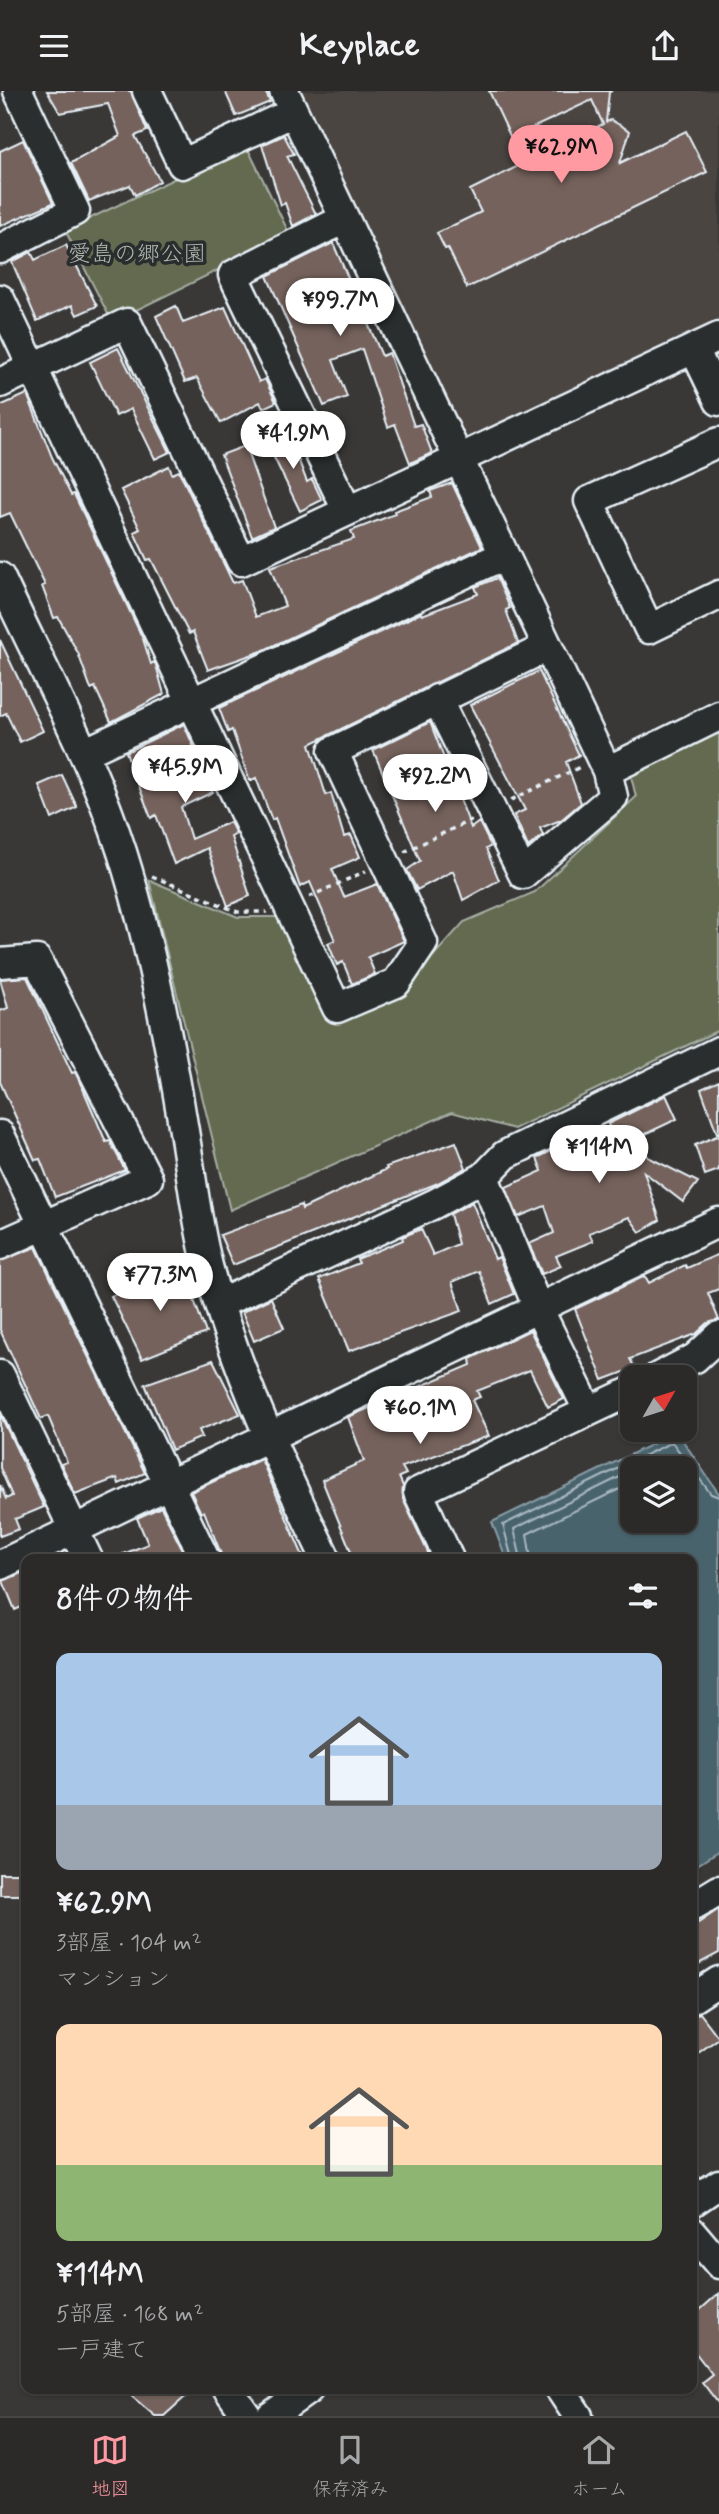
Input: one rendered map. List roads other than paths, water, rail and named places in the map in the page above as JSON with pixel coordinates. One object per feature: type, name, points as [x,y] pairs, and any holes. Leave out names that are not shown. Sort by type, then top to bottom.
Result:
[{"type":"street","points":[[0,249],[75,211],[18,91]]},
{"type":"street","points":[[148,91],[182,164],[289,101],[604,764],[613,797],[523,874],[437,699]]},
{"type":"street","points":[[344,219],[233,275],[347,510]]},
{"type":"street","points":[[0,299],[337,1008],[396,983],[423,943],[333,751],[547,647]]},
{"type":"street","points":[[0,383],[127,323],[241,561],[458,457],[707,343],[719,401]]},
{"type":"street","points":[[719,442],[589,501],[649,629],[719,595]]},
{"type":"street","points":[[84,753],[192,705],[504,555]]},
{"type":"street","points":[[0,577],[12,633],[84,753],[125,864],[167,1026],[207,1263],[232,1348],[269,1439],[324,1554]]},
{"type":"street","points":[[604,764],[719,716]]},
{"type":"street","points":[[0,963],[37,960],[148,1179],[0,1245]]},
{"type":"street","points":[[219,1304],[434,1204],[484,1177],[505,1155],[719,1051]]},
{"type":"street","points":[[0,1135],[203,1554]]},
{"type":"street","points":[[484,1177],[538,1308],[588,1410]]},
{"type":"street","points":[[24,1554],[169,1482],[269,1439],[719,1222]]},
{"type":"street","points":[[681,1365],[695,1358],[719,1336]]},
{"type":"street","points":[[0,1375],[86,1554]]},
{"type":"street","points":[[447,1554],[418,1492],[620,1396]]},
{"type":"street","points":[[0,1565],[21,1555]]},
{"type":"street","points":[[697,1903],[719,1890]]},
{"type":"street","points":[[697,2199],[719,2184]]},
{"type":"street","points":[[697,2238],[719,2264]]},
{"type":"street","points":[[232,2394],[247,2416]]},
{"type":"street","points":[[271,2416],[302,2394]]},
{"type":"street","points":[[563,2394],[578,2416]]},
{"type":"water","points":[[656,1442],[684,1442],[693,1456],[628,1456]]},
{"type":"water","points":[[620,1460],[620,1533],[697,1533],[697,1462],[719,1494],[719,1851],[697,1865],[697,1554],[504,1554],[492,1522]]},
{"type":"park label","name":"愛島の郷公園","points":[[137,253]]}]
